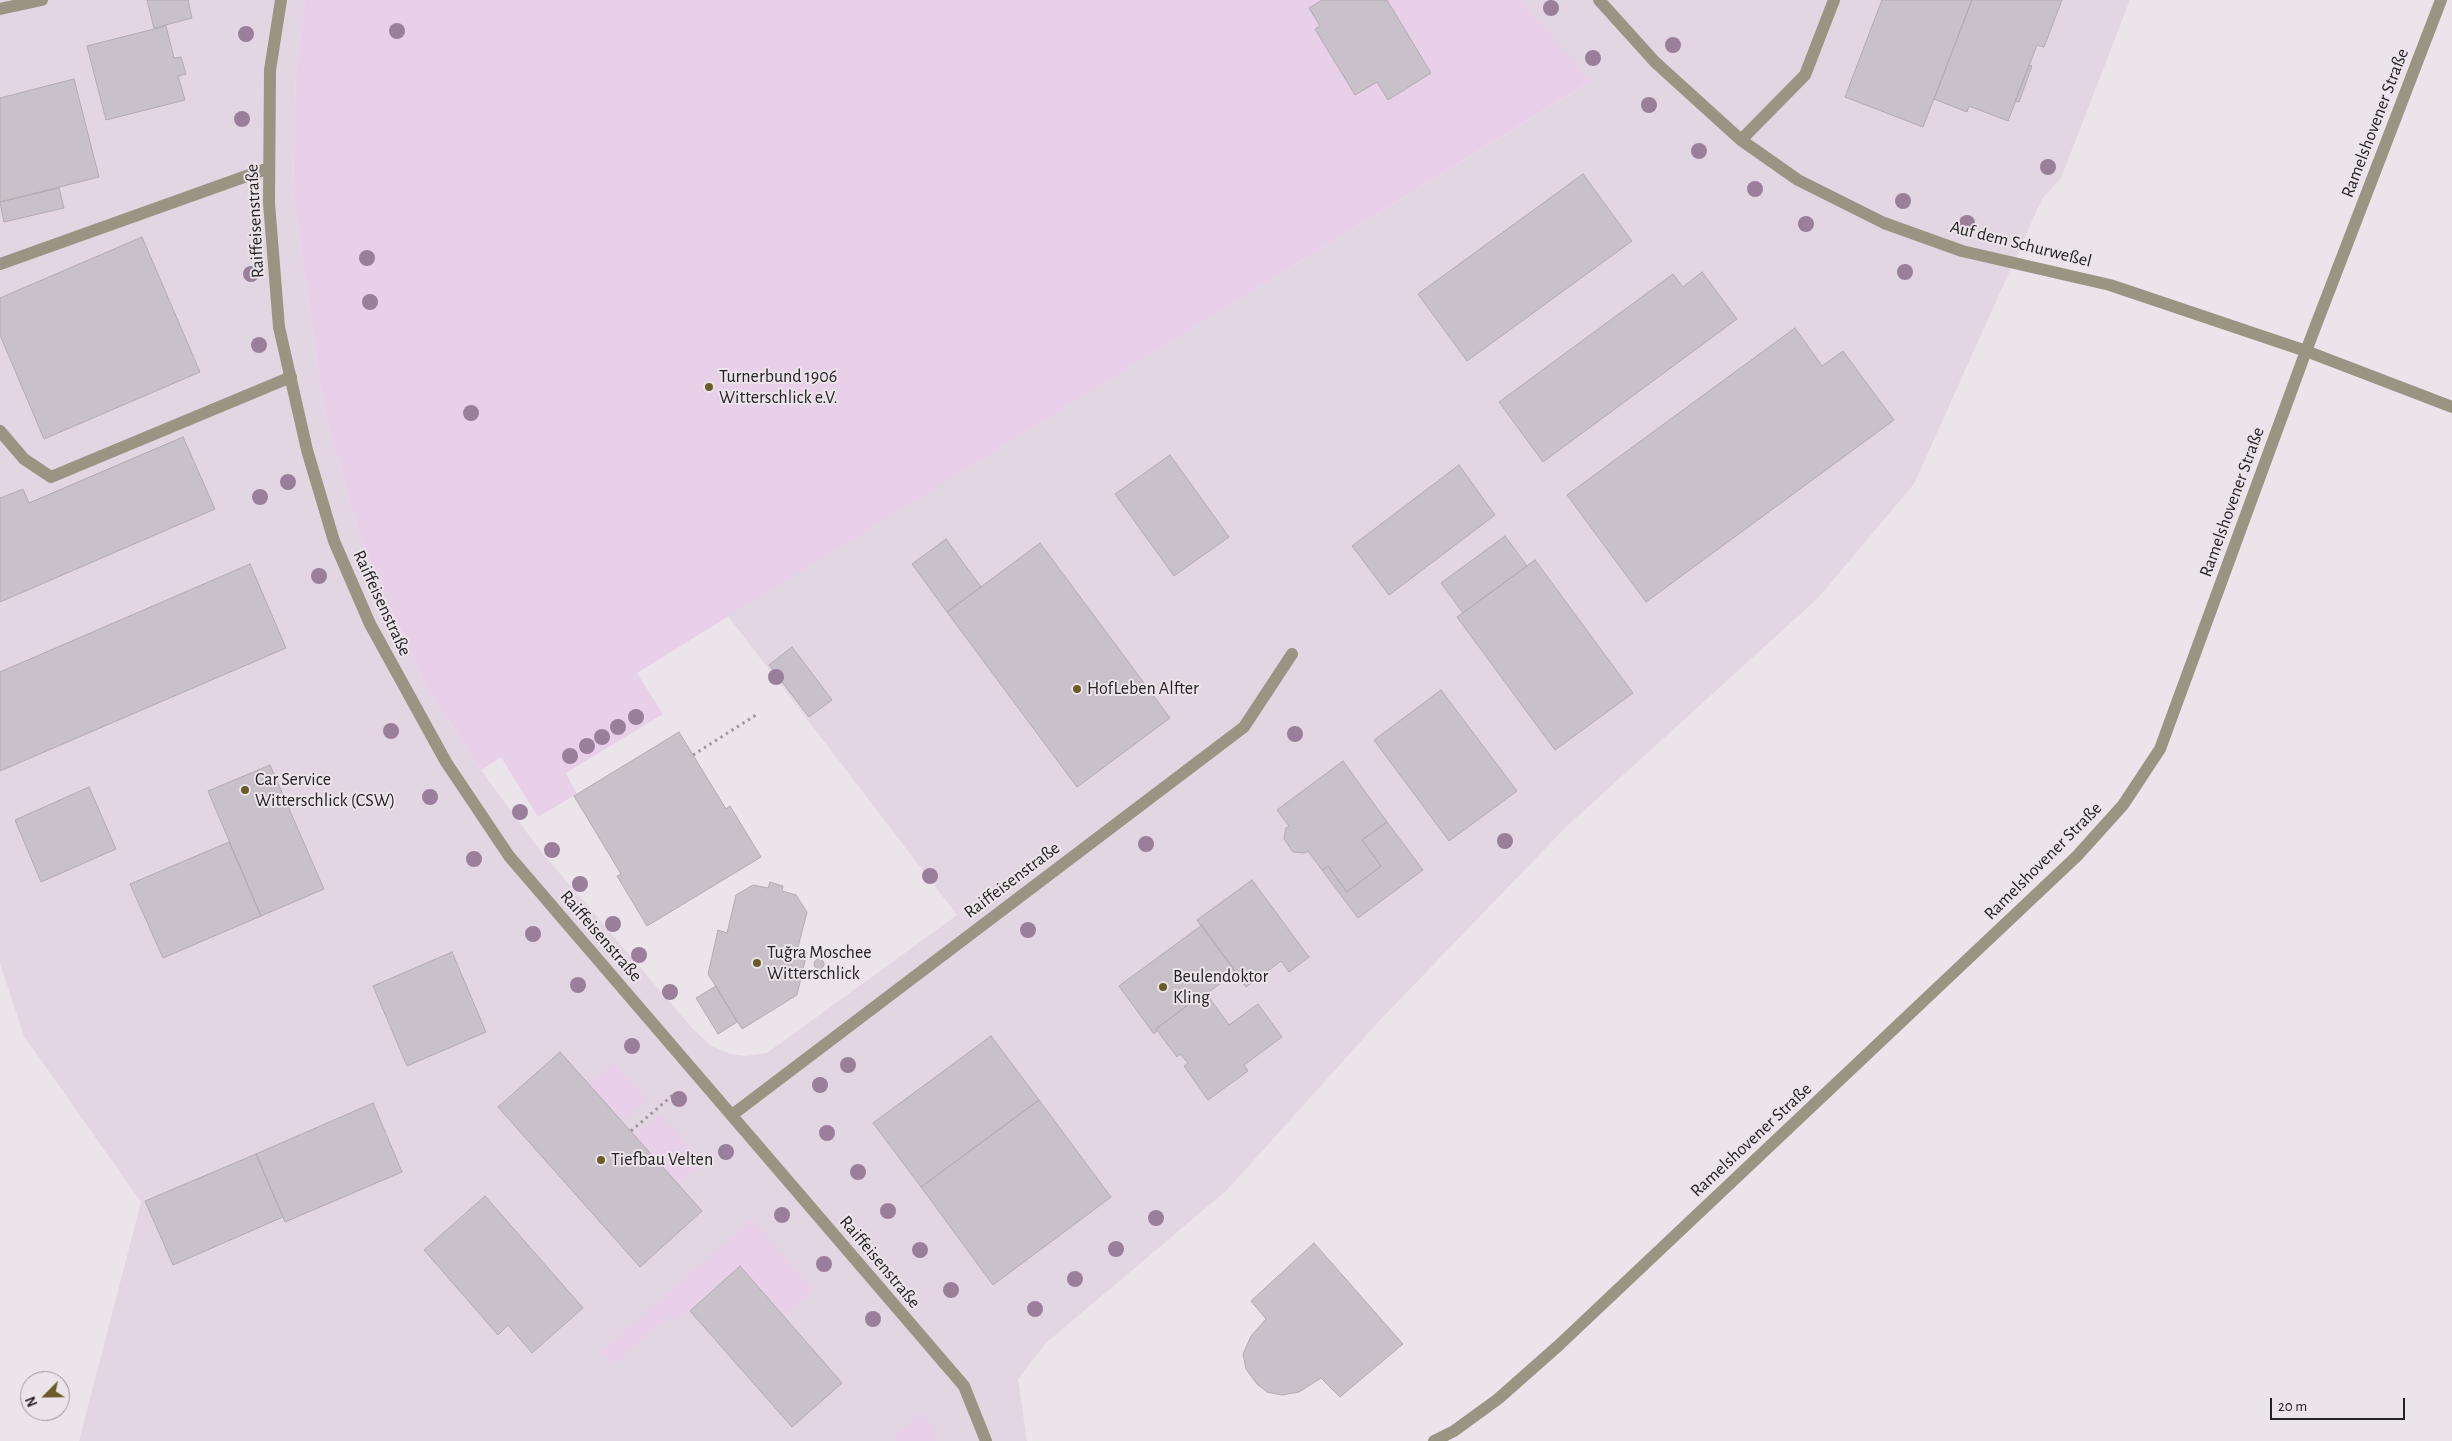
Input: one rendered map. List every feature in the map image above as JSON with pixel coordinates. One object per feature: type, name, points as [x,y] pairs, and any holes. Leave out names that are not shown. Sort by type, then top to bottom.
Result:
[{"type":"street","points":[[0,9],[42,0]]},
{"type":"street","name":"Raiffeisenstraße","points":[[281,0],[270,70],[269,203],[280,327],[307,450],[334,541],[375,636],[446,762],[509,856],[964,1386],[986,1441]]},
{"type":"street","name":"Auf dem Schurweßel","points":[[1599,0],[1655,62],[1741,140],[1798,180],[1884,223],[1962,251],[2110,285],[2306,350],[2452,407]]},
{"type":"street","points":[[1741,140],[1805,75],[1834,0]]},
{"type":"street","name":"Ramelshovener Straße","points":[[1434,1441],[1454,1431],[1498,1399],[1558,1346],[2077,856],[2122,805],[2160,749],[2306,350],[2441,0]]},
{"type":"street","points":[[0,264],[270,168]]},
{"type":"street","points":[[0,431],[24,460],[52,477],[291,377]]},
{"type":"street","name":"Raiffeisenstraße","points":[[732,1115],[1244,727],[1292,654]]},
{"type":"path","points":[[693,755],[756,715]]},
{"type":"path","points":[[631,1131],[696,1074]]},
{"type":"shaded area","points":[[0,0],[305,0],[296,72],[293,191],[324,410],[360,538],[425,685],[481,770],[539,849],[692,1028],[710,1045],[730,1054],[746,1056],[767,1053],[957,915],[728,616],[1590,82],[1521,0],[2130,0],[2061,178],[2042,199],[1914,484],[1818,598],[1566,827],[1381,1019],[1227,1190],[1046,1343],[1018,1379],[1027,1441],[79,1441],[141,1202],[24,1036],[0,963]]},
{"type":"shaded area","name":"Turnerbund 1906 Witterschlick e.V.","points":[[305,0],[1521,0],[1591,81],[637,673],[663,714],[566,773],[577,794],[538,817],[501,757],[481,770],[425,685],[360,538],[324,410],[293,191],[296,72]]},
{"type":"shaded area","points":[[614,1062],[647,1099],[622,1122],[589,1084]]},
{"type":"shaded area","points":[[660,1114],[703,1162],[678,1184],[635,1136]]},
{"type":"shaded area","points":[[752,1219],[814,1290],[784,1317],[740,1267],[675,1323],[669,1316],[613,1365],[602,1352]]},
{"type":"shaded area","points":[[923,1411],[935,1431],[938,1441],[896,1441],[896,1435]]},
{"type":"building","points":[[147,0],[188,0],[192,18],[154,28]]},
{"type":"building","points":[[1322,0],[1387,0],[1431,73],[1388,100],[1377,82],[1355,95],[1315,29],[1320,26],[1309,8]]},
{"type":"building","points":[[1882,0],[1972,0],[1923,127],[1845,97]]},
{"type":"building","points":[[1972,0],[2062,0],[2044,47],[2037,45],[2008,121],[1969,106],[1967,112],[1934,99]]},
{"type":"building","points":[[166,26],[174,58],[181,57],[186,74],[178,76],[185,100],[106,120],[87,46]]},
{"type":"building","points":[[2029,65],[2032,66],[2019,102],[2015,101]]},
{"type":"building","points":[[74,79],[99,177],[0,202],[0,98]]},
{"type":"building","points":[[1583,174],[1632,241],[1467,361],[1418,294]]},
{"type":"building","points":[[59,188],[64,208],[4,222],[0,202]]},
{"type":"building","points":[[142,237],[200,372],[44,439],[0,335],[0,298]]},
{"type":"building","points":[[1702,272],[1737,319],[1543,462],[1499,402],[1673,274],[1683,287]]},
{"type":"building","points":[[1795,328],[1822,366],[1843,351],[1894,420],[1646,602],[1567,495]]},
{"type":"building","points":[[183,437],[215,509],[0,602],[0,498],[23,489],[29,503]]},
{"type":"building","points":[[1170,455],[1229,537],[1174,576],[1115,494]]},
{"type":"building","points":[[1459,465],[1495,515],[1389,595],[1352,546]]},
{"type":"building","points":[[1505,536],[1527,566],[1463,613],[1441,583]]},
{"type":"building","points":[[946,539],[981,587],[947,612],[912,564]]},
{"type":"building","name":"HofLeben Alfter","points":[[1040,543],[1170,718],[1077,787],[947,612]]},
{"type":"building","points":[[1535,560],[1633,693],[1555,750],[1457,617]]},
{"type":"building","points":[[250,564],[286,648],[0,771],[0,672]]},
{"type":"building","points":[[792,647],[832,700],[809,717],[769,665]]},
{"type":"building","points":[[1441,690],[1517,791],[1449,841],[1374,740]]},
{"type":"building","points":[[679,732],[726,809],[730,806],[761,857],[647,926],[617,876],[621,874],[574,796]]},
{"type":"building","points":[[1343,761],[1387,822],[1362,840],[1381,866],[1347,892],[1328,866],[1322,870],[1308,851],[1305,853],[1293,852],[1284,839],[1286,828],[1289,826],[1277,810]]},
{"type":"building","points":[[270,765],[324,889],[261,916],[208,791]]},
{"type":"building","points":[[89,787],[116,849],[41,882],[15,820]]},
{"type":"building","points":[[1387,822],[1423,870],[1358,918],[1322,870],[1328,866],[1347,892],[1381,866],[1362,840]]},
{"type":"building","points":[[229,842],[261,916],[163,958],[130,884]]},
{"type":"building","points":[[1252,880],[1309,957],[1289,972],[1281,961],[1246,987],[1197,920]]},
{"type":"building","name":"Tuğra Moschee Witterschlick","points":[[770,882],[783,886],[782,891],[796,895],[807,912],[797,951],[807,952],[797,995],[742,1029],[708,974],[718,930],[727,933],[736,895],[753,885],[768,888]]},
{"type":"building","points":[[1202,925],[1236,972],[1206,994],[1205,992],[1156,1029],[1157,1031],[1154,1034],[1119,986]]},
{"type":"building","points":[[452,952],[486,1032],[407,1066],[373,986]]},
{"type":"building","points":[[817,959],[821,959],[824,964],[823,968],[817,969],[814,966],[814,962]]},
{"type":"building","points":[[716,986],[737,1022],[718,1034],[696,998]]},
{"type":"building","points":[[1205,992],[1229,1025],[1258,1004],[1282,1037],[1244,1065],[1248,1071],[1208,1100],[1184,1066],[1188,1063],[1180,1054],[1177,1057],[1156,1029]]},
{"type":"building","points":[[991,1036],[1039,1100],[921,1187],[873,1123]]},
{"type":"building","name":"Tiefbau Velten","points":[[560,1052],[702,1211],[640,1267],[498,1107]]},
{"type":"building","points":[[1039,1100],[1111,1197],[993,1285],[921,1187]]},
{"type":"building","points":[[373,1103],[402,1172],[285,1222],[256,1154]]},
{"type":"building","points":[[256,1154],[283,1217],[173,1265],[145,1201]]},
{"type":"building","points":[[485,1196],[583,1308],[532,1353],[508,1325],[498,1335],[424,1250]]},
{"type":"building","points":[[1314,1243],[1403,1344],[1340,1397],[1321,1378],[1299,1392],[1282,1395],[1267,1392],[1257,1384],[1246,1369],[1243,1354],[1251,1336],[1266,1319],[1251,1301]]},
{"type":"building","points":[[740,1266],[842,1383],[792,1427],[690,1311]]},
{"type":"place","name":"Turnerbund 1906 Witterschlick e.V.","points":[[709,387]]},
{"type":"place","name":"HofLeben Alfter","points":[[1077,689]]},
{"type":"place","name":"Car Service Witterschlick (CSW)","points":[[245,790]]},
{"type":"place","name":"Tuğra Moschee Witterschlick","points":[[757,963]]},
{"type":"place","name":"Beulendoktor Kling","points":[[1163,987]]},
{"type":"place","name":"Tiefbau Velten","points":[[601,1160]]}]
